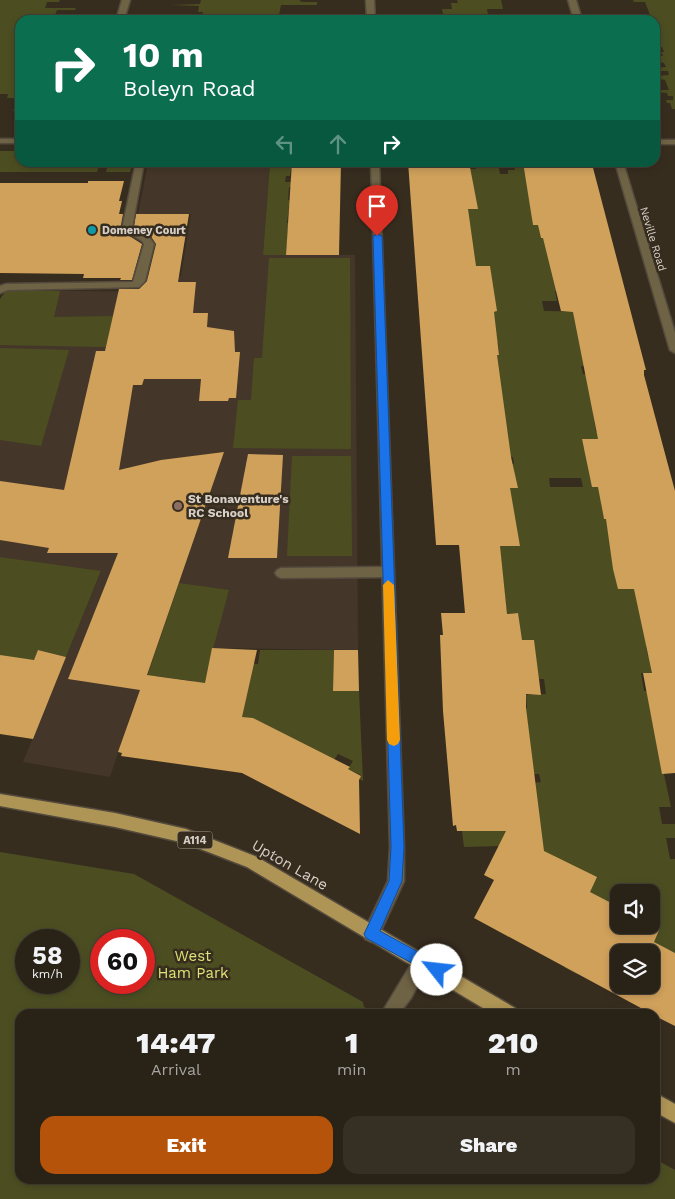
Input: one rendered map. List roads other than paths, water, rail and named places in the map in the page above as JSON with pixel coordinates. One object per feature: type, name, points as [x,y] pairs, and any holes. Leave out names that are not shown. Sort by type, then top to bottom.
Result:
[{"type":"main road","name":"Upton Lane","points":[[0,800],[115,820],[186,836],[252,862],[501,1009]]},
{"type":"main road","points":[[660,1105],[675,1114]]},
{"type":"street","points":[[122,15],[126,0]]},
{"type":"street","points":[[370,0],[371,15]]},
{"type":"street","points":[[572,0],[576,15]]},
{"type":"street","points":[[0,141],[15,141]]},
{"type":"street","points":[[660,142],[675,142]]},
{"type":"street","points":[[0,290],[6,287],[136,285],[140,281],[149,244],[146,239],[127,229],[139,167]]},
{"type":"street","points":[[371,934],[396,881],[397,847],[375,167]]},
{"type":"street","name":"Neville Road","points":[[620,167],[675,350]]},
{"type":"street","points":[[281,573],[388,572]]},
{"type":"street","points":[[393,1009],[422,962]]},
{"type":"place","name":"Domeney Court","points":[[92,230]]},
{"type":"place","name":"St Bonaventure's RC School","points":[[178,506]]},
{"type":"park label","name":"West Ham Park","points":[[193,964]]}]
